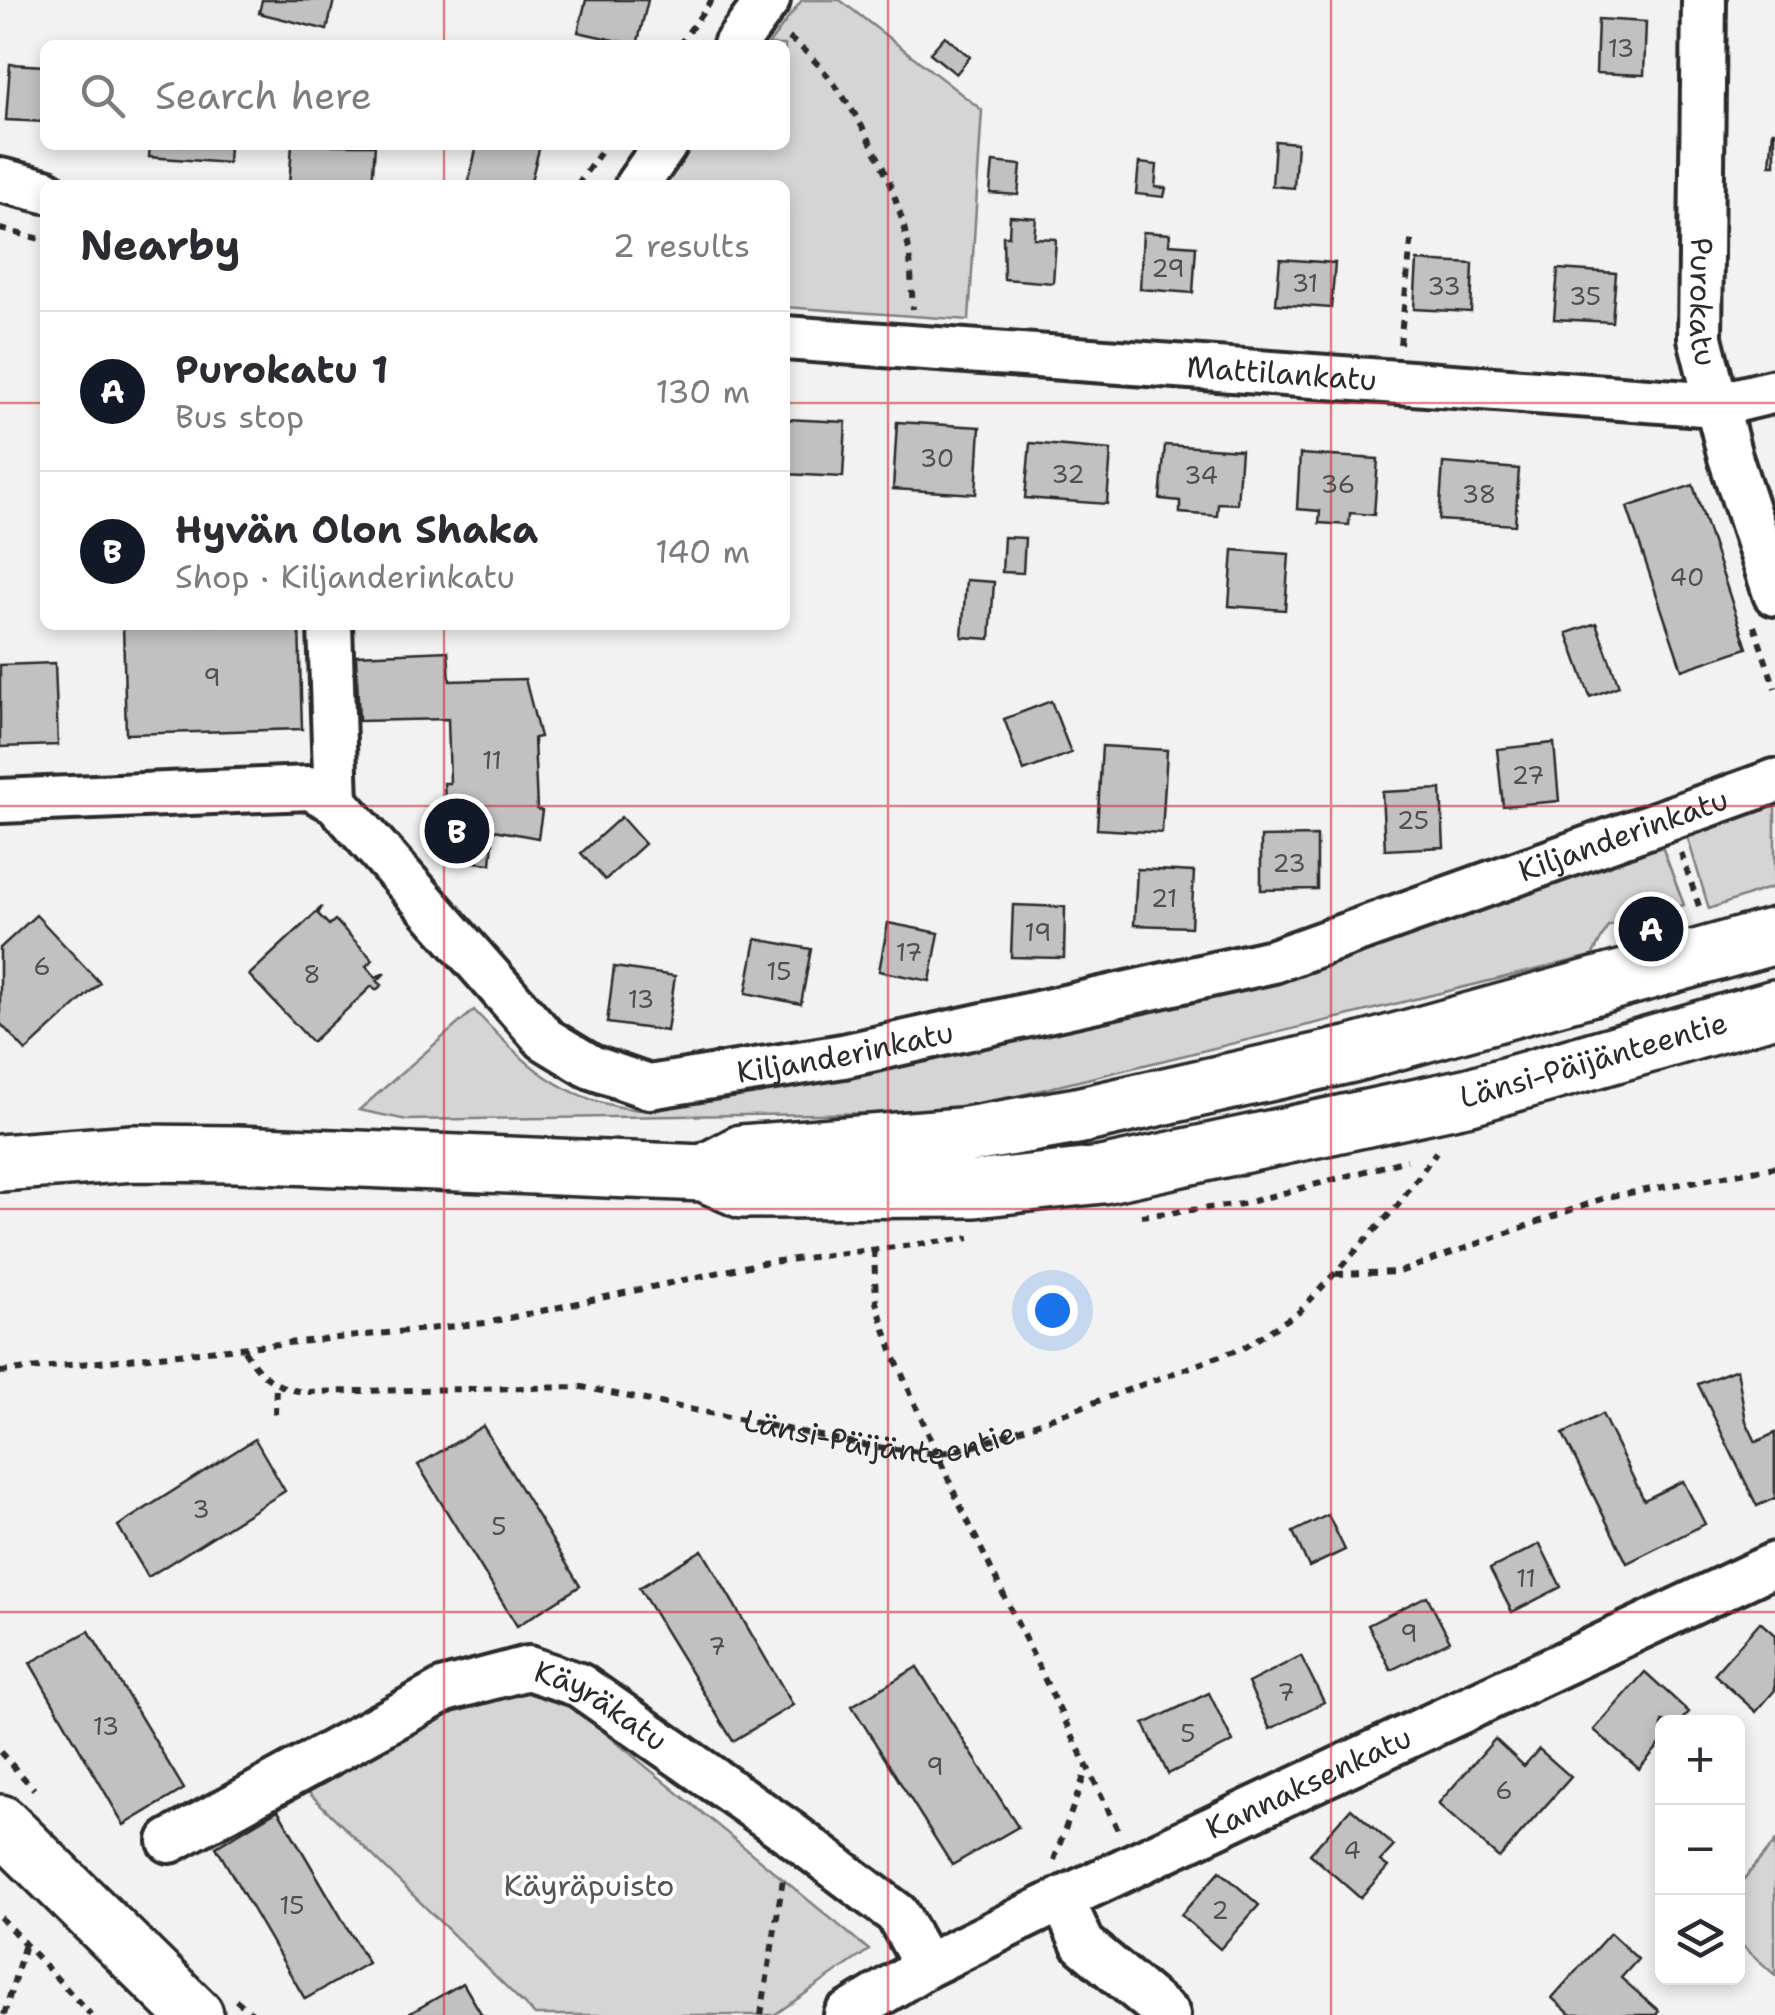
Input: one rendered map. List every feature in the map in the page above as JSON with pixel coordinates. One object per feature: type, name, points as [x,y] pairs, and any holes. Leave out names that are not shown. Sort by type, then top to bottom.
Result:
[{"type":"main road","name":"Länsi-Päijänteentie","points":[[704,1173],[742,1153],[960,1136],[1077,1116],[1352,1054],[1775,936]]},
{"type":"main road","name":"Länsi-Päijänteentie","points":[[0,1163],[133,1153],[238,1154],[704,1173],[743,1190],[975,1189],[1102,1174],[1470,1096],[1775,1008]]},
{"type":"main road","points":[[0,1822],[195,2015]]},
{"type":"street","name":"Purokatu","points":[[1704,0],[1700,338],[1716,405],[1775,594]]},
{"type":"street","points":[[640,180],[662,150]]},
{"type":"street","points":[[0,180],[40,190]]},
{"type":"street","name":"Mattilankatu","points":[[790,338],[1716,405],[1775,391]]},
{"type":"street","points":[[330,630],[336,802]]},
{"type":"street","name":"Kiljanderinkatu","points":[[336,802],[545,1039],[591,1068],[649,1087],[843,1056],[1273,961],[1775,781]]},
{"type":"street","points":[[0,801],[310,788],[336,802]]},
{"type":"street","name":"Kannaksenkatu","points":[[846,2015],[1056,1885],[1135,1865],[1775,1564]]},
{"type":"street","name":"Käyräkatu","points":[[170,1841],[445,1690],[528,1668],[579,1686],[790,1833],[898,1914],[926,1966]]},
{"type":"street","points":[[1056,1885],[1083,1944],[1168,2015]]},
{"type":"path","points":[[683,40],[712,0]]},
{"type":"path","points":[[753,20],[787,40]]},
{"type":"path","points":[[790,42],[814,56],[875,150],[908,240],[914,325]]},
{"type":"path","points":[[581,180],[602,150]]},
{"type":"path","points":[[0,229],[40,239]]},
{"type":"path","points":[[1400,350],[1412,233]]},
{"type":"path","points":[[1670,818],[1702,915]]},
{"type":"path","name":"Länsi-Päijänteentie","points":[[276,1386],[302,1392],[582,1387],[869,1446],[938,1454],[975,1446],[1245,1347],[1299,1312],[1398,1205],[1436,1152],[1242,1204],[1126,1218]]},
{"type":"path","points":[[1335,1274],[1399,1272],[1608,1198],[1775,1167]]},
{"type":"path","points":[[0,1372],[486,1324],[762,1264],[990,1235]]},
{"type":"path","points":[[874,1250],[876,1302],[938,1454],[1135,1865]]},
{"type":"path","points":[[244,1350],[261,1374],[276,1386],[275,1414]]},
{"type":"path","points":[[1056,1885],[1088,1767]]},
{"type":"path","points":[[762,2015],[790,1833]]},
{"type":"path","points":[[0,1917],[91,2015]]},
{"type":"path","points":[[4,2015],[25,1944]]},
{"type":"green space","points":[[802,0],[840,0],[982,110],[969,320],[790,307],[790,180],[668,180],[690,150],[790,150],[790,40],[772,40]]},
{"type":"green space","points":[[1775,794],[1775,886],[1709,909],[1686,832]]},
{"type":"green space","points":[[1660,841],[1684,905],[1608,926],[1592,956],[951,1112],[407,1120],[359,1110],[474,1010],[528,1063],[566,1089],[639,1110]]},
{"type":"green space","name":"Käyräpuisto","points":[[521,1682],[570,1704],[869,1950],[774,2015],[535,2015],[305,1789],[450,1709]]},
{"type":"green space","points":[[1775,1842],[1775,1975],[1745,1948],[1745,1878]]},
{"type":"building","points":[[262,0],[334,0],[327,30],[259,13]]},
{"type":"building","points":[[586,0],[648,0],[638,40],[614,40],[578,32]]},
{"type":"building","points":[[1598,19],[1646,22],[1644,75],[1596,73]]},
{"type":"building","points":[[945,36],[970,57],[956,74],[930,53]]},
{"type":"building","points":[[10,64],[40,66],[40,122],[6,120]]},
{"type":"building","points":[[1773,131],[1775,165],[1770,165]]},
{"type":"building","points":[[1275,141],[1297,143],[1294,188],[1272,186]]},
{"type":"building","points":[[150,150],[229,150],[228,163],[149,157]]},
{"type":"building","points":[[292,150],[375,150],[372,180],[289,180]]},
{"type":"building","points":[[476,150],[539,150],[531,180],[469,180]]},
{"type":"building","points":[[993,162],[1021,165],[1018,195],[990,193]]},
{"type":"building","points":[[1139,163],[1157,165],[1155,187],[1166,188],[1164,197],[1136,194]]},
{"type":"building","points":[[1010,216],[1036,218],[1034,238],[1056,239],[1053,283],[1004,279],[1003,236],[1009,236]]},
{"type":"building","points":[[1143,232],[1170,234],[1169,244],[1196,246],[1193,293],[1140,289]]},
{"type":"building","points":[[1280,259],[1335,263],[1331,308],[1276,304]]},
{"type":"building","points":[[1417,261],[1473,264],[1471,312],[1414,309]]},
{"type":"building","points":[[1558,269],[1616,273],[1612,322],[1554,319]]},
{"type":"building","points":[[790,419],[846,422],[843,477],[790,474]]},
{"type":"building","points":[[897,422],[980,427],[976,494],[893,489]]},
{"type":"building","points":[[1030,443],[1111,450],[1107,504],[1025,498]]},
{"type":"building","points":[[1165,445],[1241,450],[1237,504],[1218,503],[1217,516],[1180,513],[1180,501],[1160,499]]},
{"type":"building","points":[[1300,454],[1378,459],[1374,515],[1350,513],[1349,525],[1319,523],[1320,511],[1297,509]]},
{"type":"building","points":[[1443,463],[1519,469],[1515,525],[1439,520]]},
{"type":"building","points":[[1693,485],[1747,648],[1682,670],[1627,507]]},
{"type":"building","points":[[1004,537],[1025,538],[1023,573],[1002,572]]},
{"type":"building","points":[[1233,550],[1289,554],[1285,610],[1229,606]]},
{"type":"building","points":[[966,580],[994,582],[990,639],[962,637]]},
{"type":"building","points":[[1596,623],[1619,686],[1590,697],[1567,633]]},
{"type":"building","points":[[123,630],[299,630],[302,729],[126,734]]},
{"type":"building","points":[[448,651],[450,681],[525,679],[540,737],[534,738],[537,809],[542,811],[538,838],[494,830],[491,864],[448,859],[444,783],[450,783],[448,719],[359,721],[356,655]]},
{"type":"building","points":[[55,663],[58,745],[0,747],[0,665]]},
{"type":"building","points":[[1051,701],[1071,753],[1024,771],[1004,719]]},
{"type":"building","points":[[1554,743],[1559,801],[1503,806],[1497,749]]},
{"type":"building","points":[[1102,746],[1167,750],[1162,833],[1097,829]]},
{"type":"building","points":[[1441,789],[1444,847],[1385,850],[1382,792]]},
{"type":"building","points":[[621,817],[645,844],[605,880],[581,853]]},
{"type":"building","points":[[1317,836],[1317,889],[1261,890],[1261,837]]},
{"type":"building","points":[[1137,869],[1194,872],[1191,927],[1134,925]]},
{"type":"building","points":[[1013,905],[1065,907],[1064,958],[1011,957]]},
{"type":"building","points":[[322,907],[318,914],[329,925],[335,920],[373,960],[366,966],[376,977],[385,973],[377,981],[382,985],[376,990],[372,986],[312,1042],[249,975]]},
{"type":"building","points":[[36,915],[100,983],[26,1051],[0,1023],[0,948]]},
{"type":"building","points":[[888,923],[939,933],[930,981],[879,971]]},
{"type":"building","points":[[756,939],[811,949],[801,1004],[746,993]]},
{"type":"building","points":[[614,967],[675,976],[667,1031],[607,1023]]},
{"type":"building","points":[[1737,1369],[1746,1421],[1756,1442],[1775,1433],[1775,1498],[1757,1506],[1698,1384]]},
{"type":"building","points":[[1602,1414],[1644,1500],[1683,1481],[1705,1524],[1627,1563],[1563,1434]]},
{"type":"building","points":[[483,1426],[580,1586],[517,1626],[418,1465]]},
{"type":"building","points":[[255,1439],[285,1491],[148,1577],[118,1526]]},
{"type":"building","points":[[1328,1515],[1345,1550],[1309,1567],[1293,1532]]},
{"type":"building","points":[[1540,1544],[1561,1587],[1512,1612],[1490,1569]]},
{"type":"building","points":[[702,1550],[793,1705],[733,1741],[639,1588]]},
{"type":"building","points":[[1427,1596],[1450,1641],[1391,1670],[1368,1625]]},
{"type":"building","points":[[1760,1622],[1775,1635],[1775,1690],[1756,1712],[1714,1674]]},
{"type":"building","points":[[89,1631],[184,1789],[124,1825],[30,1663]]},
{"type":"building","points":[[1301,1656],[1324,1702],[1270,1729],[1248,1683]]},
{"type":"building","points":[[917,1667],[1018,1827],[952,1865],[852,1706]]},
{"type":"building","points":[[1645,1672],[1689,1712],[1655,1715],[1655,1750],[1639,1769],[1594,1730]]},
{"type":"building","points":[[1209,1693],[1233,1742],[1168,1774],[1144,1724]]},
{"type":"building","points":[[1495,1739],[1524,1766],[1539,1749],[1571,1777],[1499,1858],[1438,1804]]},
{"type":"building","points":[[1351,1808],[1394,1846],[1380,1861],[1388,1867],[1360,1898],[1310,1854]]},
{"type":"building","points":[[278,1810],[368,1963],[305,1999],[216,1847]]},
{"type":"building","points":[[1220,1871],[1259,1905],[1220,1949],[1181,1915]]},
{"type":"building","points":[[1610,1933],[1638,1959],[1621,1978],[1659,2011],[1656,2015],[1571,2015],[1552,1998]]},
{"type":"building","points":[[463,1983],[482,2015],[407,2015]]},
{"type":"place","name":"Hyvän Olon Shaka","points":[[457,831]]},
{"type":"place","name":"Purokatu 1","points":[[1651,929]]}]
